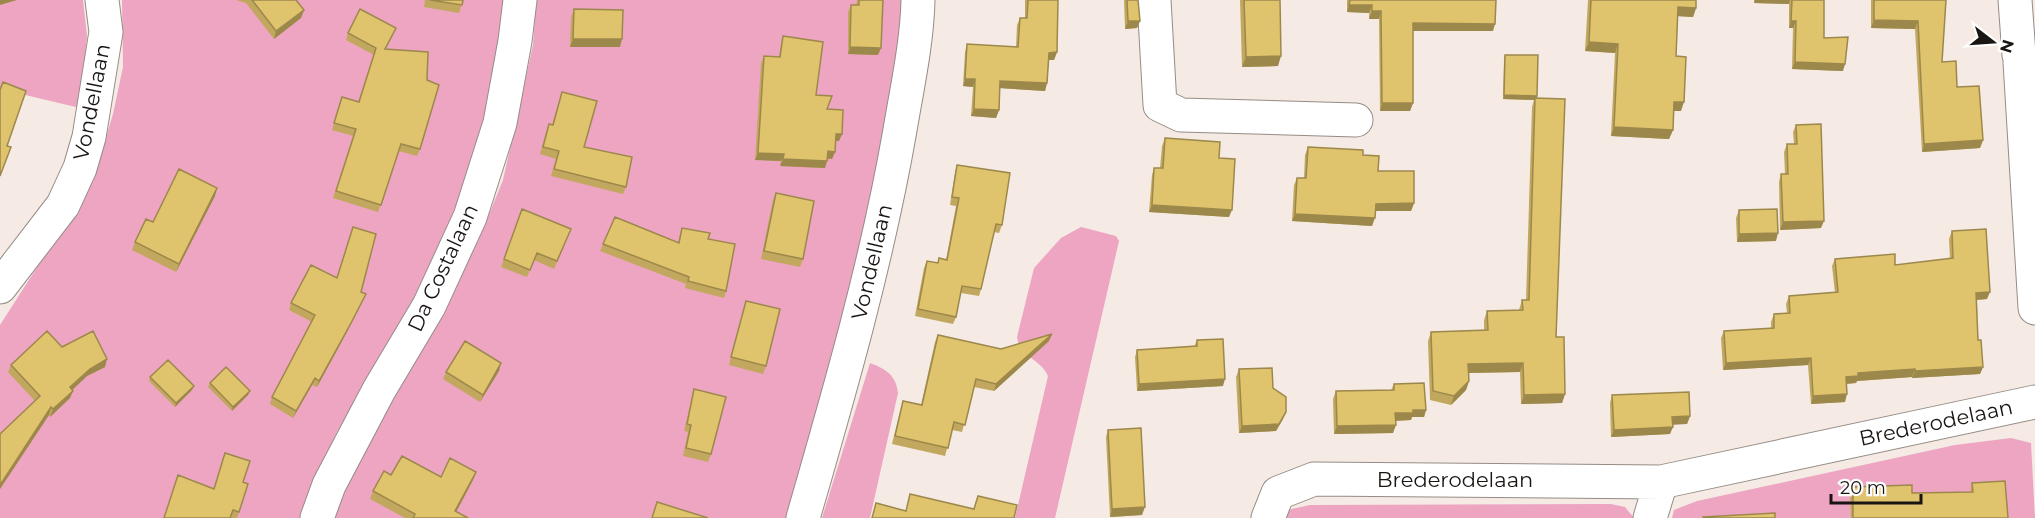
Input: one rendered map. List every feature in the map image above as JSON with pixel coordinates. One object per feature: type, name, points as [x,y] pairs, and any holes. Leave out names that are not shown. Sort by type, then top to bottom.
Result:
[{"type":"street","name":"Vondellaan","points":[[0,287],[63,205],[80,168],[89,136],[106,32],[102,0]]},
{"type":"street","name":"Da Costalaan","points":[[317,518],[329,485],[379,390],[429,306],[470,217],[500,123],[515,41],[519,0]]},
{"type":"street","name":"Vondellaan","points":[[803,518],[850,355],[891,180],[906,97],[918,0]]},
{"type":"street","points":[[1154,0],[1160,105],[1181,115],[1356,120]]},
{"type":"street","points":[[2015,0],[2035,308]]},
{"type":"street","name":"Brederodelaan","points":[[1268,518],[1278,493],[1314,479],[1661,482],[2035,402]]},
{"type":"street","points":[[1650,518],[1661,482]]},
{"type":"shaded area","points":[[0,0],[83,0],[87,36],[80,108],[0,89]]},
{"type":"shaded area","points":[[122,0],[504,0],[488,112],[469,172],[425,284],[337,432],[309,490],[301,518],[0,518],[0,325],[93,180],[113,114],[123,67]]},
{"type":"shaded area","points":[[536,0],[907,0],[907,12],[858,259],[793,518],[330,518],[338,493],[438,320],[479,239],[503,180],[533,45]]},
{"type":"shaded area","points":[[1081,227],[1116,236],[1119,241],[1055,518],[1015,518],[1048,376],[1040,365],[1022,349],[1017,337],[1034,268],[1061,238]]},
{"type":"shaded area","points":[[870,363],[892,377],[898,393],[870,518],[822,518]]},
{"type":"shaded area","points":[[2011,438],[2031,443],[2035,518],[1672,518],[1674,510],[1697,501],[1955,445]]},
{"type":"shaded area","points":[[1611,504],[1625,507],[1634,518],[1283,518],[1287,510],[1310,505]]},
{"type":"building","points":[[252,0],[296,0],[304,10],[276,31]]},
{"type":"building","points":[[430,0],[463,0],[462,5]]},
{"type":"building","points":[[859,0],[883,0],[881,48],[850,47],[851,5],[859,5]]},
{"type":"building","points":[[1028,0],[1058,0],[1057,52],[1049,53],[1047,83],[1000,81],[999,110],[974,109],[975,79],[965,79],[967,44],[1018,47],[1020,18],[1027,18]]},
{"type":"building","points":[[1127,0],[1138,0],[1140,21],[1128,21]]},
{"type":"building","points":[[1244,0],[1280,0],[1281,56],[1246,57]]},
{"type":"building","points":[[1350,0],[1496,0],[1495,24],[1413,23],[1413,103],[1382,103],[1381,11],[1372,11],[1372,5],[1349,5]]},
{"type":"building","points":[[1591,0],[1696,0],[1696,8],[1678,7],[1676,56],[1686,57],[1684,102],[1674,102],[1673,130],[1614,127],[1618,44],[1589,42]]},
{"type":"building","points":[[1792,0],[1824,0],[1824,38],[1848,37],[1845,64],[1795,62],[1796,21],[1791,21]]},
{"type":"building","points":[[1874,0],[1946,0],[1942,62],[1956,61],[1957,87],[1979,86],[1983,140],[1924,144],[1918,21],[1874,20]]},
{"type":"building","points":[[360,9],[396,28],[385,49],[428,52],[427,80],[439,85],[420,149],[401,144],[381,205],[336,191],[356,129],[334,123],[342,97],[359,102],[376,48],[348,33]]},
{"type":"building","points":[[574,9],[623,10],[622,39],[573,39]]},
{"type":"building","points":[[783,36],[823,42],[816,95],[832,96],[827,109],[843,110],[842,134],[836,134],[835,152],[828,151],[827,161],[783,159],[784,154],[758,153],[764,56],[780,57]]},
{"type":"building","points":[[1505,55],[1538,55],[1537,96],[1504,95]]},
{"type":"building","points":[[3,82],[26,91],[7,146],[11,147],[0,176],[0,90]]},
{"type":"building","points":[[562,92],[597,101],[584,147],[632,157],[626,187],[554,169],[559,151],[543,147],[549,124],[553,125]]},
{"type":"building","points":[[1535,98],[1565,99],[1556,337],[1564,337],[1565,394],[1524,395],[1523,363],[1468,364],[1469,381],[1454,396],[1433,391],[1431,332],[1488,330],[1487,311],[1523,310],[1522,300],[1529,300]]},
{"type":"building","points":[[1821,124],[1824,221],[1783,222],[1781,174],[1788,174],[1787,144],[1797,144],[1796,125]]},
{"type":"building","points":[[1165,138],[1220,142],[1219,158],[1235,159],[1232,210],[1152,205],[1154,168],[1163,168]]},
{"type":"building","points":[[1308,147],[1363,150],[1363,155],[1379,156],[1378,171],[1414,171],[1414,203],[1376,204],[1375,218],[1295,214],[1297,178],[1306,178]]},
{"type":"building","points":[[957,165],[1010,173],[1002,225],[996,224],[981,289],[962,286],[956,317],[918,309],[927,261],[938,263],[939,258],[947,260],[959,198],[952,197]]},
{"type":"building","points":[[179,169],[217,188],[179,264],[135,242],[146,219],[153,222]]},
{"type":"building","points":[[776,193],[814,201],[803,259],[764,251]]},
{"type":"building","points":[[522,209],[571,229],[557,261],[537,253],[530,270],[504,259]]},
{"type":"building","points":[[1777,209],[1778,233],[1739,234],[1739,210]]},
{"type":"building","points":[[615,217],[679,243],[682,228],[710,233],[708,239],[735,244],[726,291],[688,281],[689,277],[603,244]]},
{"type":"building","points":[[353,227],[376,234],[361,292],[366,294],[319,381],[315,378],[296,411],[272,397],[315,315],[291,303],[311,265],[337,278]]},
{"type":"building","points":[[1986,229],[1990,292],[1976,293],[1978,340],[1981,340],[1983,367],[1858,373],[1858,376],[1846,377],[1847,394],[1813,396],[1811,358],[1726,363],[1724,331],[1774,328],[1774,314],[1790,313],[1789,296],[1838,292],[1835,259],[1895,254],[1895,265],[1953,258],[1952,231]]},
{"type":"building","points":[[746,301],[780,309],[766,366],[731,357]]},
{"type":"building","points":[[47,331],[62,347],[93,331],[107,359],[90,369],[70,387],[73,391],[53,409],[51,407],[0,485],[0,434],[40,396],[11,365]]},
{"type":"building","points":[[1052,334],[996,384],[976,379],[965,425],[954,422],[948,448],[895,436],[903,401],[922,405],[938,335],[1001,349]]},
{"type":"building","points":[[1223,339],[1225,379],[1139,384],[1137,350],[1197,346],[1197,340]]},
{"type":"building","points":[[465,341],[501,363],[483,395],[446,372]]},
{"type":"building","points":[[168,360],[194,386],[176,403],[150,377]]},
{"type":"building","points":[[226,367],[250,391],[233,407],[210,383]]},
{"type":"building","points":[[1272,368],[1273,388],[1286,397],[1286,412],[1279,424],[1242,426],[1239,369]]},
{"type":"building","points":[[1424,383],[1426,410],[1395,413],[1396,425],[1337,426],[1336,391],[1394,390],[1394,384]]},
{"type":"building","points":[[694,389],[726,397],[711,454],[686,448],[691,425],[687,424]]},
{"type":"building","points":[[1689,392],[1690,416],[1672,417],[1673,427],[1614,430],[1612,395]]},
{"type":"building","points":[[1141,428],[1145,507],[1112,509],[1108,430]]},
{"type":"building","points":[[225,453],[250,461],[243,482],[248,484],[239,512],[233,510],[230,518],[164,518],[178,475],[214,489]]},
{"type":"building","points":[[402,456],[441,477],[450,458],[476,472],[455,511],[468,518],[413,518],[415,514],[373,491],[384,471],[391,475]]},
{"type":"building","points":[[2005,481],[2008,518],[1853,518],[1853,487],[1912,485],[1912,493],[1973,492],[1972,483]]},
{"type":"building","points":[[910,494],[974,509],[978,496],[1017,505],[1014,518],[872,518],[876,503],[906,511]]},
{"type":"building","points":[[657,502],[708,518],[652,518]]},
{"type":"building","points":[[1775,513],[1775,518],[1703,518],[1703,517]]}]
